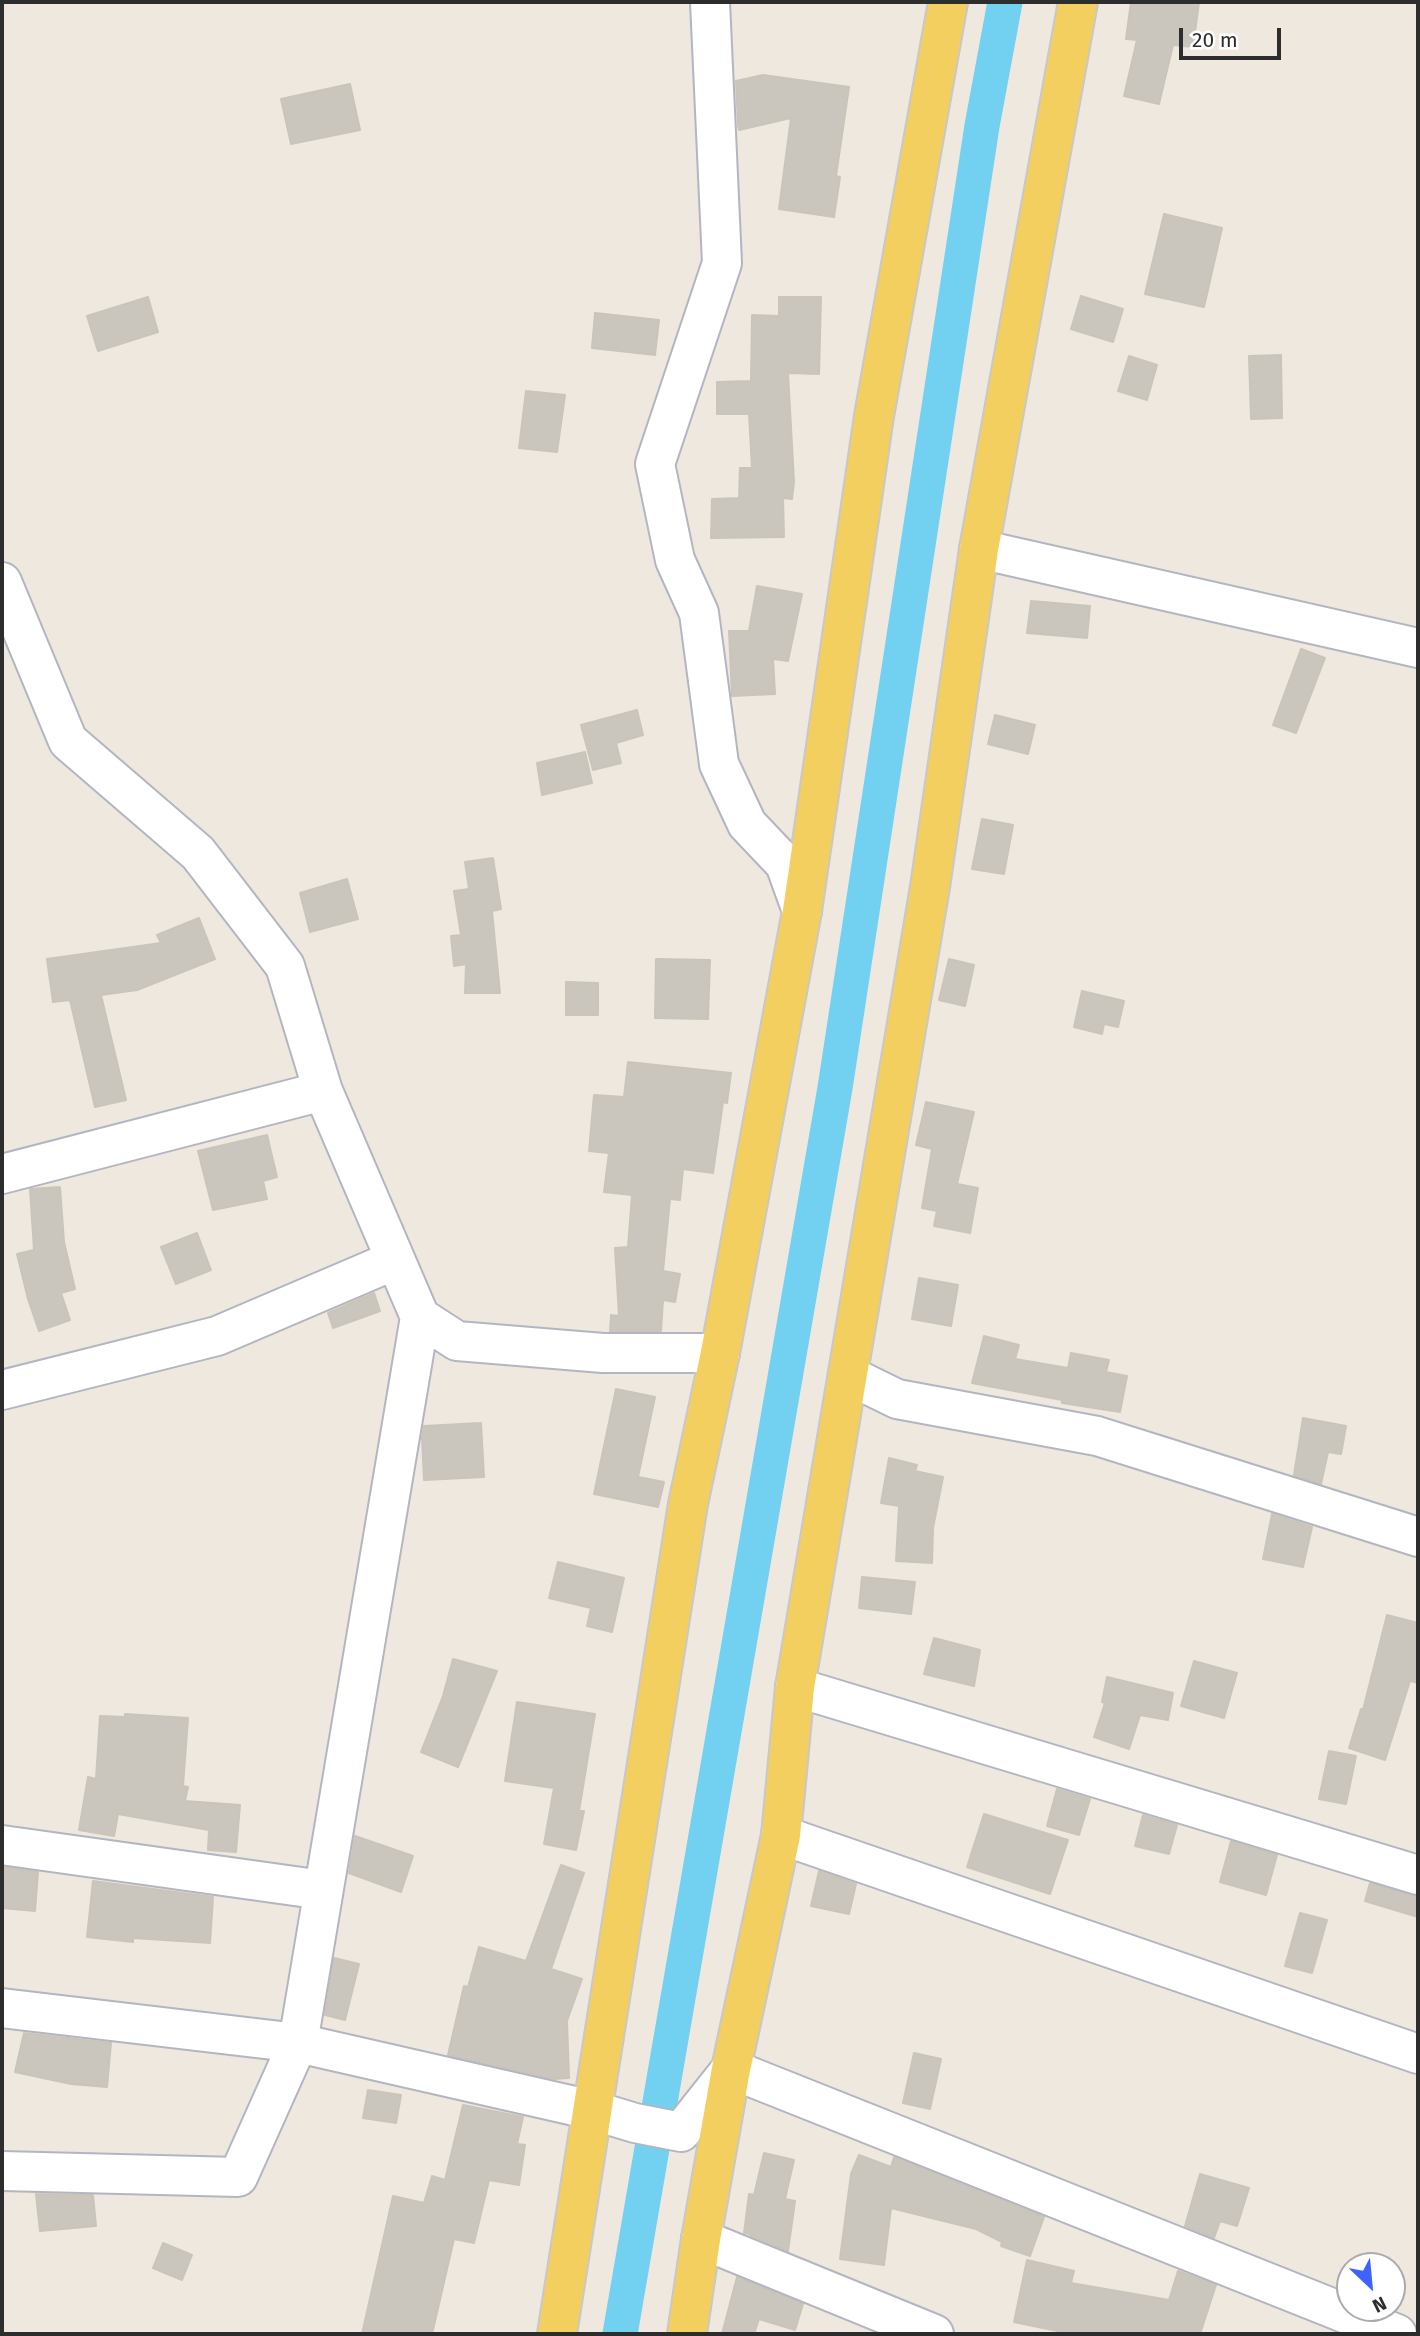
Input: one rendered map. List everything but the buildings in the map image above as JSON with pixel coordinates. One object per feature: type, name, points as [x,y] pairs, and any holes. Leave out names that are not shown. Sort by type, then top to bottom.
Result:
[{"type":"main road","points":[[557,2334],[688,1504],[720,1353],[802,911],[874,416],[948,2]]},
{"type":"main road","points":[[687,2334],[731,2069],[782,1835],[795,1687],[930,887],[979,549],[1078,2]]},
{"type":"street","points":[[710,2],[722,263],[655,464],[675,560],[699,613],[719,764],[747,824],[785,864],[802,911]]},
{"type":"street","points":[[979,549],[1418,648]]},
{"type":"street","points":[[2,582],[68,741],[198,853],[285,965],[323,1091],[420,1317],[298,2043],[238,2177],[2,2171]]},
{"type":"street","points":[[2,1174],[323,1091]]},
{"type":"street","points":[[2,1390],[217,1336],[395,1260]]},
{"type":"street","points":[[420,1317],[457,1341],[603,1353],[720,1353]]},
{"type":"street","points":[[848,1375],[897,1399],[1097,1436],[1418,1537]]},
{"type":"street","points":[[795,1687],[1418,1875]]},
{"type":"street","points":[[782,1835],[1418,2054]]},
{"type":"street","points":[[2,1844],[323,1890]]},
{"type":"street","points":[[2,2008],[298,2043],[681,2132],[731,2069],[1397,2334]]},
{"type":"street","points":[[701,2239],[934,2334]]},
{"type":"waterway","points":[[620,2334],[835,1088],[982,126],[1005,2]]}]
